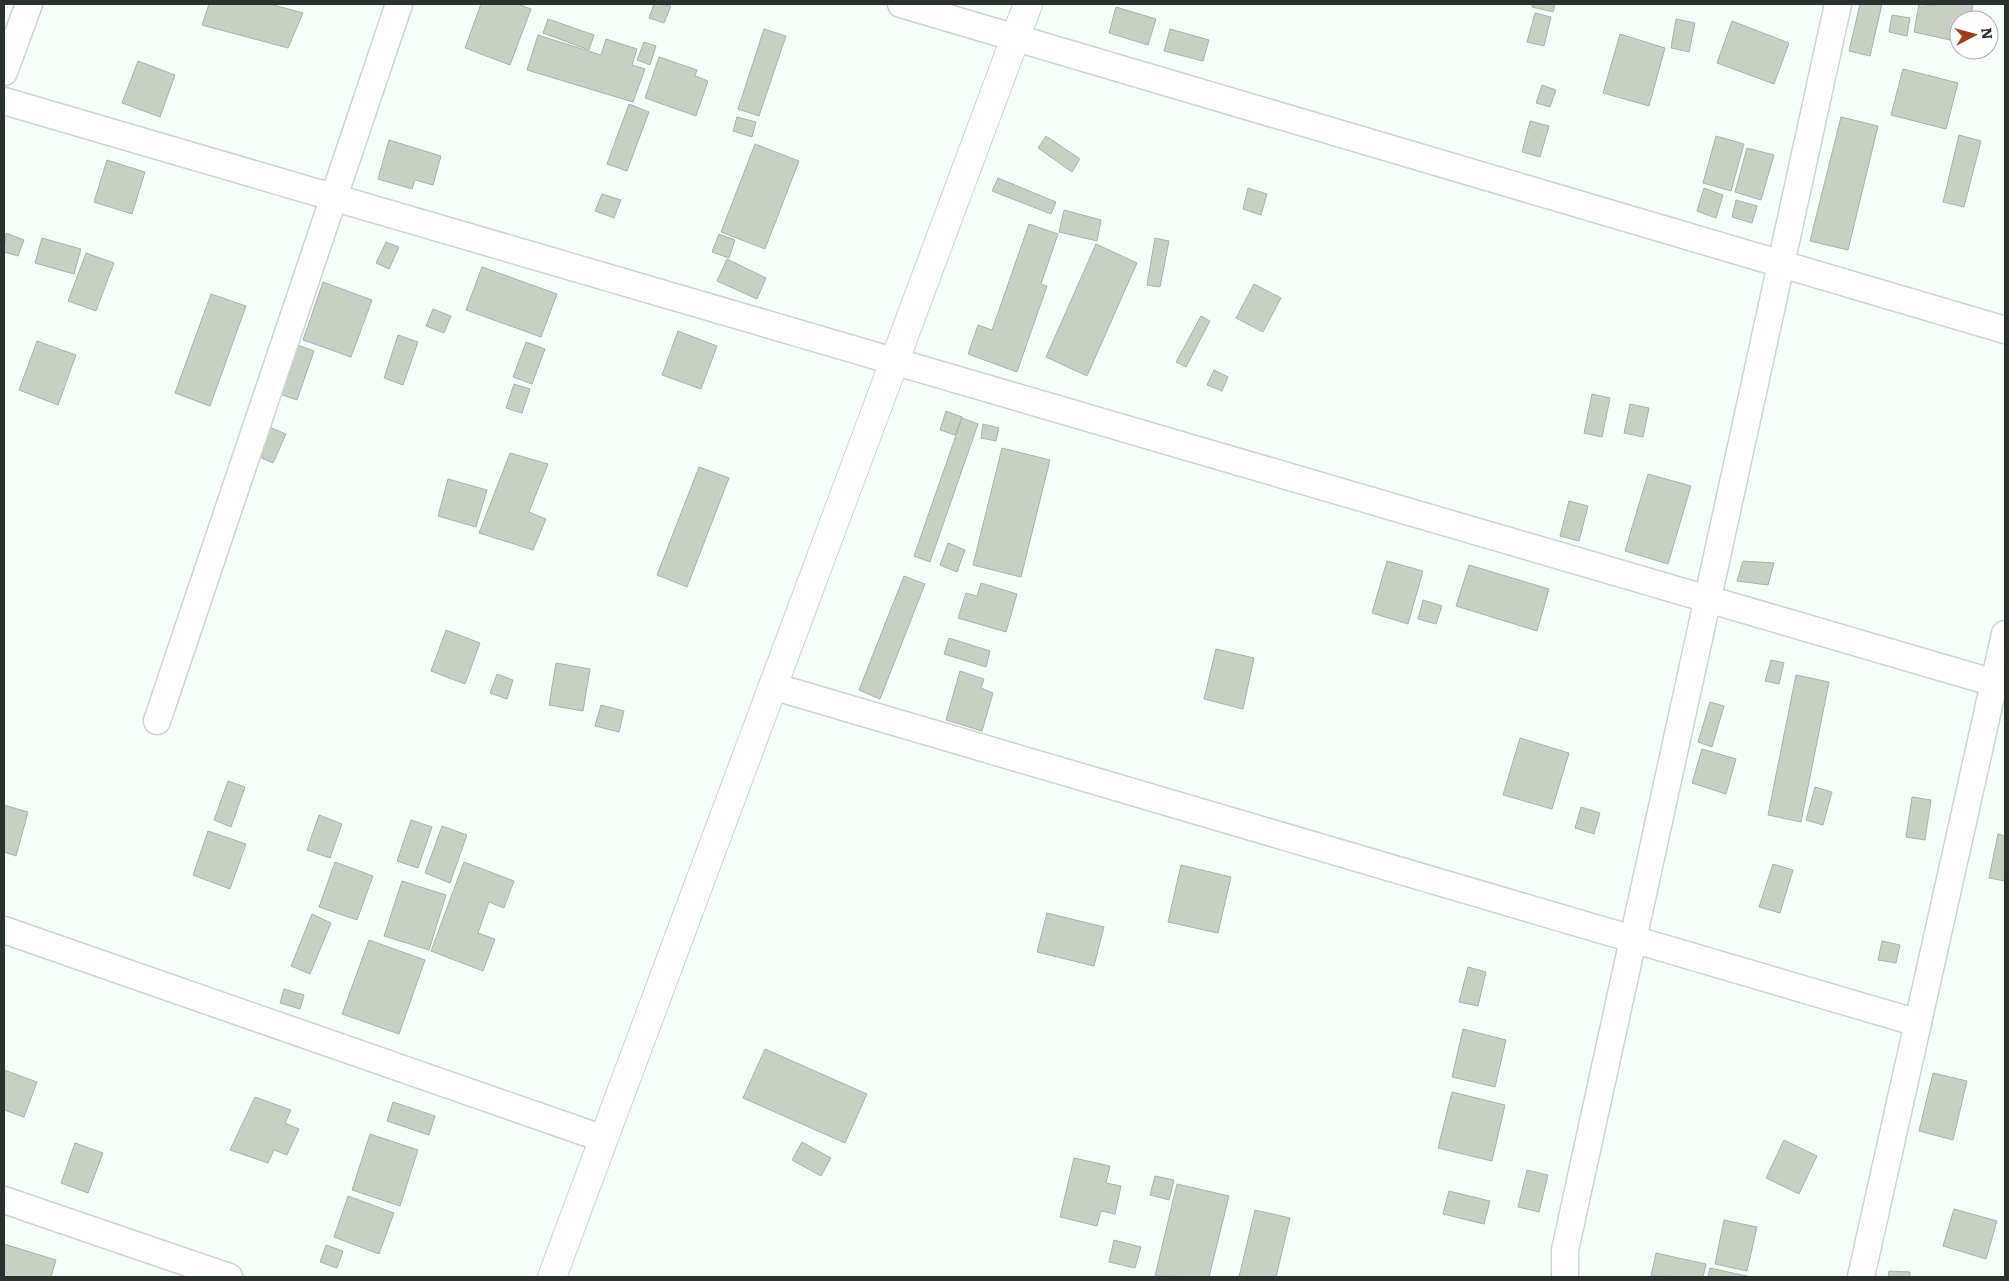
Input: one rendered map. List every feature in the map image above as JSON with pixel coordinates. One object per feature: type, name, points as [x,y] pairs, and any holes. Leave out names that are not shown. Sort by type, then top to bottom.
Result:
[{"type":"main road","points":[[552,1277],[1028,4]]},
{"type":"street","points":[[4,72],[29,4]]},
{"type":"street","points":[[157,721],[399,4]]},
{"type":"street","points":[[901,4],[2005,330]]},
{"type":"street","points":[[1565,1277],[1565,1250],[1838,4]]},
{"type":"street","points":[[4,102],[2000,684]]},
{"type":"street","points":[[1861,1277],[1918,1023],[2000,684],[2005,634]]},
{"type":"street","points":[[772,686],[1918,1023]]},
{"type":"street","points":[[4,930],[604,1139]]},
{"type":"street","points":[[4,1200],[229,1277]]},
{"type":"building","points":[[209,4],[270,4],[303,13],[288,48],[202,25]]},
{"type":"building","points":[[481,4],[518,4],[531,9],[510,65],[465,48]]},
{"type":"building","points":[[654,4],[671,6],[664,23],[649,18]]},
{"type":"building","points":[[1532,4],[1555,4],[1553,12],[1532,7]]},
{"type":"building","points":[[1860,4],[1882,4],[1870,56],[1849,51]]},
{"type":"building","points":[[1919,4],[1935,6],[1935,4],[1973,4],[1972,10],[1949,10],[1949,40],[1914,32]]},
{"type":"building","points":[[1116,7],[1156,19],[1148,45],[1109,33]]},
{"type":"building","points":[[1535,13],[1551,17],[1544,46],[1527,42]]},
{"type":"building","points":[[1892,15],[1910,18],[1907,36],[1889,32]]},
{"type":"building","points":[[548,19],[594,35],[589,50],[543,33]]},
{"type":"building","points":[[1676,19],[1695,23],[1689,52],[1671,48]]},
{"type":"building","points":[[1732,21],[1789,43],[1774,84],[1717,63]]},
{"type":"building","points":[[764,29],[786,36],[759,116],[738,109]]},
{"type":"building","points":[[1170,29],[1209,40],[1203,61],[1164,51]]},
{"type":"building","points":[[1620,34],[1665,48],[1649,106],[1603,93]]},
{"type":"building","points":[[538,35],[601,55],[606,39],[637,49],[632,65],[645,69],[633,102],[527,70]]},
{"type":"building","points":[[644,42],[656,46],[650,65],[637,60]]},
{"type":"building","points":[[659,57],[697,70],[695,76],[708,81],[696,116],[645,98]]},
{"type":"building","points":[[138,61],[175,75],[160,117],[122,103]]},
{"type":"building","points":[[1903,69],[1958,83],[1946,129],[1891,115]]},
{"type":"building","points":[[1542,85],[1556,90],[1550,107],[1536,103]]},
{"type":"building","points":[[629,104],[649,112],[627,171],[607,164]]},
{"type":"building","points":[[737,117],[756,122],[752,137],[733,131]]},
{"type":"building","points":[[1841,117],[1878,126],[1848,250],[1810,241]]},
{"type":"building","points":[[1530,121],[1549,126],[1540,157],[1522,152]]},
{"type":"building","points":[[1959,135],[1981,141],[1964,207],[1943,202]]},
{"type":"building","points":[[1046,136],[1080,159],[1072,172],[1038,148]]},
{"type":"building","points":[[1716,136],[1744,144],[1731,191],[1703,183]]},
{"type":"building","points":[[389,140],[441,156],[433,185],[415,180],[412,189],[378,179]]},
{"type":"building","points":[[755,144],[799,161],[765,249],[721,232]]},
{"type":"building","points":[[1747,148],[1774,155],[1761,200],[1735,192]]},
{"type":"building","points":[[107,160],[145,172],[132,214],[94,202]]},
{"type":"building","points":[[998,178],[1056,202],[1051,214],[992,191]]},
{"type":"building","points":[[1248,188],[1267,194],[1261,215],[1243,209]]},
{"type":"building","points":[[1704,188],[1723,195],[1716,218],[1697,211]]},
{"type":"building","points":[[602,194],[621,200],[614,218],[595,211]]},
{"type":"building","points":[[1736,200],[1757,206],[1752,223],[1732,217]]},
{"type":"building","points":[[1064,210],[1101,220],[1097,241],[1059,232]]},
{"type":"building","points":[[1029,224],[1058,234],[1041,284],[1047,286],[1017,372],[968,354],[978,325],[992,330]]},
{"type":"building","points":[[6,233],[24,240],[18,256],[4,252]]},
{"type":"building","points":[[719,234],[735,240],[729,258],[712,252]]},
{"type":"building","points":[[42,238],[81,249],[74,274],[35,263]]},
{"type":"building","points":[[1155,238],[1169,241],[1160,287],[1147,285]]},
{"type":"building","points":[[386,242],[399,247],[389,269],[376,263]]},
{"type":"building","points":[[1096,244],[1137,263],[1087,376],[1046,357]]},
{"type":"building","points":[[86,253],[114,263],[96,311],[68,301]]},
{"type":"building","points":[[727,259],[766,278],[757,299],[717,281]]},
{"type":"building","points":[[482,267],[557,294],[541,337],[466,310]]},
{"type":"building","points":[[323,282],[372,300],[351,357],[303,340]]},
{"type":"building","points":[[1254,284],[1281,298],[1263,332],[1236,318]]},
{"type":"building","points":[[211,294],[246,306],[210,406],[175,393]]},
{"type":"building","points":[[433,309],[451,316],[444,333],[426,326]]},
{"type":"building","points":[[1201,316],[1210,321],[1186,367],[1176,362]]},
{"type":"building","points":[[678,331],[717,346],[701,389],[662,375]]},
{"type":"building","points":[[398,335],[418,342],[403,385],[384,378]]},
{"type":"building","points":[[37,341],[76,355],[58,405],[19,390]]},
{"type":"building","points":[[526,342],[545,349],[532,384],[513,377]]},
{"type":"building","points":[[295,344],[314,351],[297,400],[277,393]]},
{"type":"building","points":[[1214,370],[1228,377],[1222,391],[1207,385]]},
{"type":"building","points":[[514,384],[530,389],[522,413],[506,408]]},
{"type":"building","points":[[1592,394],[1610,398],[1602,437],[1584,433]]},
{"type":"building","points":[[1630,404],[1649,408],[1643,437],[1624,433]]},
{"type":"building","points":[[946,411],[962,417],[955,435],[940,430]]},
{"type":"building","points":[[962,418],[978,424],[930,562],[914,556]]},
{"type":"building","points":[[983,424],[999,428],[996,441],[981,438]]},
{"type":"building","points":[[269,427],[286,434],[273,463],[257,456]]},
{"type":"building","points":[[1002,448],[1050,460],[1021,577],[973,565]]},
{"type":"building","points":[[510,453],[548,464],[529,512],[546,519],[533,550],[479,533]]},
{"type":"building","points":[[699,467],[729,478],[687,587],[657,575]]},
{"type":"building","points":[[1648,474],[1691,486],[1668,564],[1625,551]]},
{"type":"building","points":[[448,479],[487,490],[476,527],[438,516]]},
{"type":"building","points":[[1569,501],[1588,506],[1579,541],[1560,536]]},
{"type":"building","points":[[948,543],[965,550],[957,572],[940,565]]},
{"type":"building","points":[[1387,561],[1423,571],[1408,624],[1372,613]]},
{"type":"building","points":[[1743,561],[1774,563],[1768,585],[1737,581]]},
{"type":"building","points":[[1469,565],[1549,589],[1537,631],[1456,606]]},
{"type":"building","points":[[904,576],[925,584],[880,699],[859,690]]},
{"type":"building","points":[[981,583],[1017,594],[1006,632],[958,618],[966,593],[977,596]]},
{"type":"building","points":[[1423,600],[1442,606],[1436,624],[1418,619]]},
{"type":"building","points":[[446,630],[480,643],[465,684],[431,671]]},
{"type":"building","points":[[949,638],[990,651],[986,667],[944,654]]},
{"type":"building","points":[[1216,649],[1254,658],[1243,709],[1204,699]]},
{"type":"building","points":[[1771,660],[1784,663],[1779,684],[1765,681]]},
{"type":"building","points":[[556,663],[590,669],[583,711],[549,705]]},
{"type":"building","points":[[960,671],[984,679],[981,688],[993,693],[982,731],[946,720]]},
{"type":"building","points":[[497,674],[513,680],[507,699],[490,693]]},
{"type":"building","points":[[1796,675],[1829,682],[1801,822],[1768,815]]},
{"type":"building","points":[[1710,702],[1724,706],[1712,747],[1698,742]]},
{"type":"building","points":[[601,705],[624,711],[619,732],[595,726]]},
{"type":"building","points":[[1520,738],[1569,753],[1552,809],[1503,795]]},
{"type":"building","points":[[1702,749],[1736,759],[1726,794],[1692,783]]},
{"type":"building","points":[[228,781],[245,787],[231,827],[214,820]]},
{"type":"building","points":[[1815,787],[1832,792],[1823,825],[1806,820]]},
{"type":"building","points":[[1912,797],[1931,800],[1925,840],[1906,837]]},
{"type":"building","points":[[4,805],[28,812],[16,856],[4,852]]},
{"type":"building","points":[[1581,807],[1600,813],[1594,834],[1575,828]]},
{"type":"building","points":[[319,815],[342,824],[330,858],[307,850]]},
{"type":"building","points":[[411,820],[432,827],[418,868],[397,861]]},
{"type":"building","points":[[442,826],[467,835],[450,883],[425,873]]},
{"type":"building","points":[[208,831],[246,844],[230,889],[193,875]]},
{"type":"building","points":[[1998,834],[2005,836],[2005,881],[1989,878]]},
{"type":"building","points":[[335,862],[373,876],[357,920],[319,907]]},
{"type":"building","points":[[464,862],[514,881],[504,908],[489,902],[478,933],[495,939],[483,971],[431,951]]},
{"type":"building","points":[[1773,864],[1793,870],[1780,913],[1759,907]]},
{"type":"building","points":[[1181,865],[1231,877],[1218,933],[1168,922]]},
{"type":"building","points":[[402,881],[446,895],[429,950],[384,936]]},
{"type":"building","points":[[1047,913],[1104,927],[1094,966],[1037,952]]},
{"type":"building","points":[[312,914],[331,923],[310,974],[291,966]]},
{"type":"building","points":[[369,940],[425,960],[399,1034],[342,1014]]},
{"type":"building","points":[[1882,941],[1900,945],[1896,963],[1878,960]]},
{"type":"building","points":[[1468,967],[1486,972],[1478,1006],[1459,1002]]},
{"type":"building","points":[[284,989],[304,995],[300,1009],[280,1003]]},
{"type":"building","points":[[1463,1029],[1506,1040],[1495,1087],[1452,1077]]},
{"type":"building","points":[[765,1049],[867,1094],[845,1143],[743,1098]]},
{"type":"building","points":[[4,1070],[37,1082],[24,1117],[4,1110]]},
{"type":"building","points":[[1933,1073],[1967,1081],[1953,1140],[1919,1131]]},
{"type":"building","points":[[1452,1092],[1505,1105],[1492,1161],[1438,1148]]},
{"type":"building","points":[[255,1097],[291,1110],[285,1123],[299,1129],[287,1155],[274,1150],[268,1163],[230,1150]]},
{"type":"building","points":[[393,1102],[435,1116],[429,1135],[387,1121]]},
{"type":"building","points":[[370,1134],[418,1150],[400,1206],[352,1190]]},
{"type":"building","points":[[1784,1140],[1817,1156],[1799,1194],[1766,1178]]},
{"type":"building","points":[[802,1142],[831,1158],[821,1176],[792,1160]]},
{"type":"building","points":[[75,1143],[103,1153],[88,1193],[61,1183]]},
{"type":"building","points":[[1074,1158],[1110,1166],[1106,1183],[1121,1186],[1115,1214],[1101,1211],[1097,1226],[1060,1217]]},
{"type":"building","points":[[1527,1170],[1548,1175],[1539,1212],[1518,1207]]},
{"type":"building","points":[[1155,1176],[1174,1180],[1169,1200],[1150,1195]]},
{"type":"building","points":[[1177,1184],[1229,1196],[1209,1277],[1155,1276]]},
{"type":"building","points":[[1449,1191],[1490,1201],[1484,1224],[1443,1214]]},
{"type":"building","points":[[348,1196],[394,1213],[379,1254],[334,1237]]},
{"type":"building","points":[[1954,1209],[1997,1221],[1986,1259],[1943,1246]]},
{"type":"building","points":[[1255,1210],[1290,1218],[1276,1277],[1239,1277]]},
{"type":"building","points":[[1724,1220],[1757,1227],[1747,1271],[1715,1264]]},
{"type":"building","points":[[1114,1240],[1141,1247],[1135,1268],[1109,1262]]},
{"type":"building","points":[[4,1244],[56,1260],[51,1277],[4,1277]]},
{"type":"building","points":[[326,1245],[343,1251],[337,1268],[320,1262]]},
{"type":"building","points":[[1656,1253],[1706,1264],[1703,1277],[1651,1276]]},
{"type":"building","points":[[1710,1268],[1751,1277],[1708,1277]]},
{"type":"building","points":[[1889,1271],[1910,1272],[1910,1277],[1888,1277]]}]
